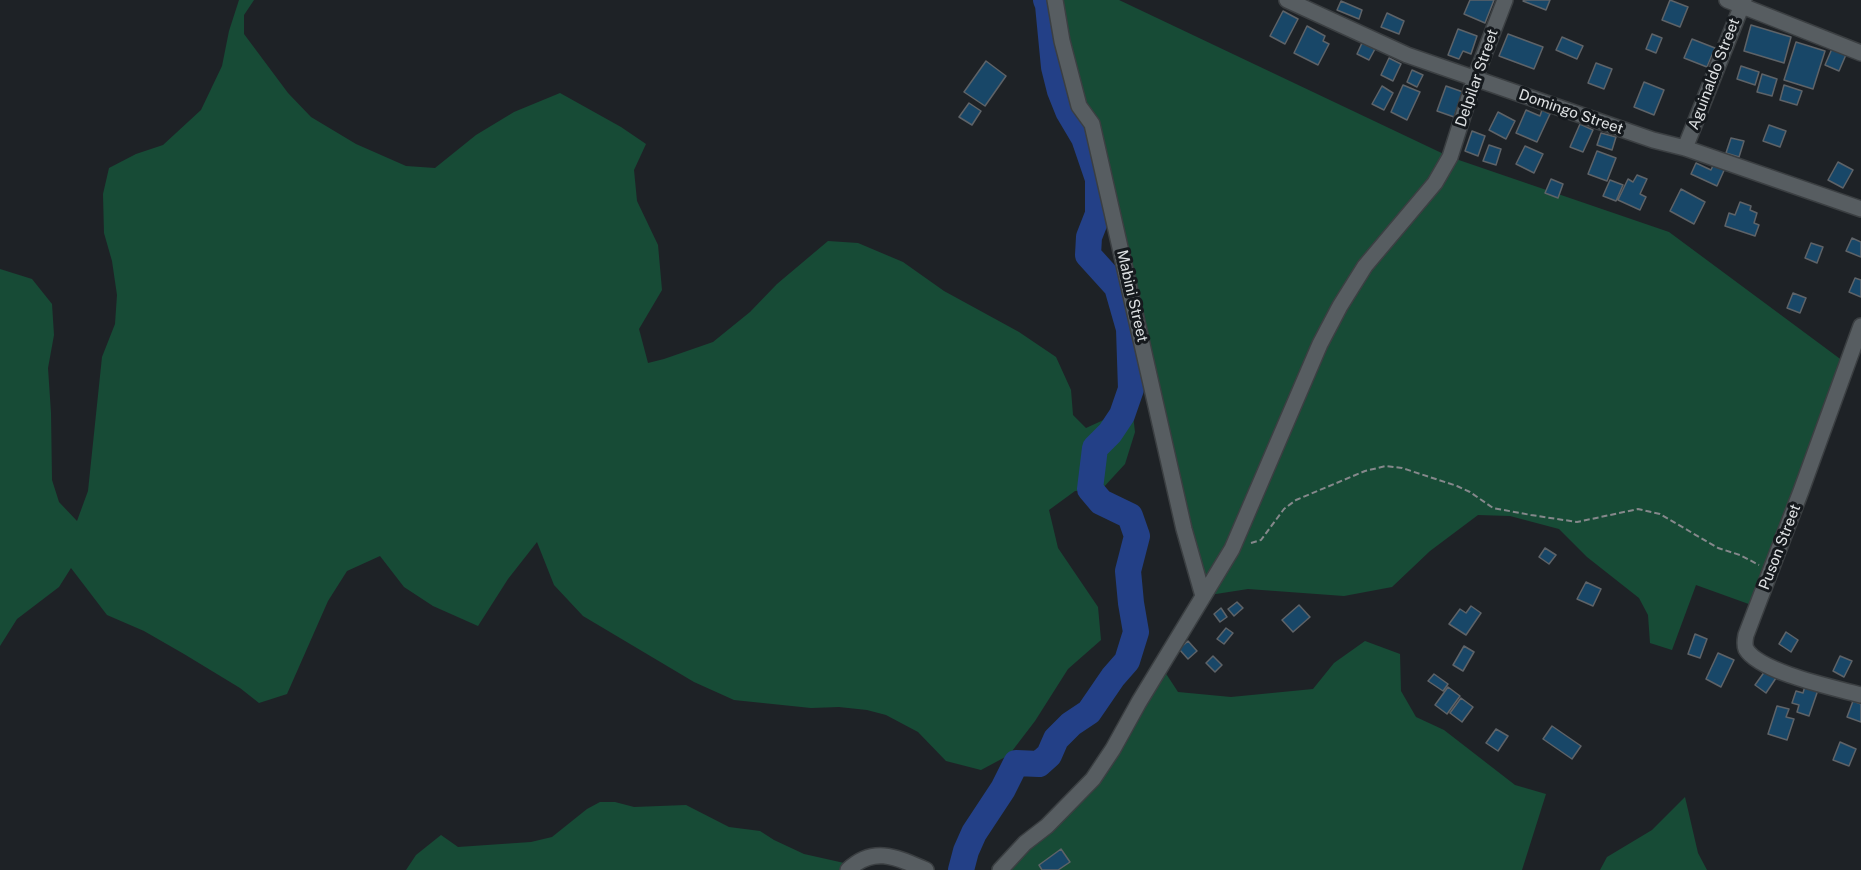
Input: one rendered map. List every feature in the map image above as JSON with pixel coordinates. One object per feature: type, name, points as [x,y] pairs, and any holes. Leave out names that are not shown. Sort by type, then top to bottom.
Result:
[{"type":"street","name":"Mabini Street","points":[[1055,0],[1062,41],[1079,106],[1092,124],[1184,529],[1203,596]]},
{"type":"street","name":"Domingo Street","points":[[1287,0],[1407,55],[1861,209]]},
{"type":"street","name":"Delpilar Street","points":[[1000,870],[1093,779],[1232,549],[1320,344],[1340,306],[1365,266],[1435,183],[1450,157],[1475,78],[1505,0]]},
{"type":"street","points":[[1737,2],[1861,53]]},
{"type":"street","name":"Aguinaldo Street","points":[[1685,148],[1737,2]]},
{"type":"street","name":"Puson Street","points":[[1861,326],[1744,645],[1755,658],[1790,676],[1861,696]]},
{"type":"street","points":[[848,870],[853,864],[868,857],[882,855],[926,870]]},
{"type":"path","points":[[1232,549],[1261,540],[1284,509],[1296,500],[1365,471],[1386,465],[1456,486],[1470,492],[1493,508],[1531,515],[1577,522],[1638,509],[1660,514],[1718,548],[1740,555],[1771,571]]},
{"type":"green space","points":[[239,0],[254,0],[244,15],[244,34],[288,93],[311,117],[356,144],[406,166],[435,168],[476,135],[514,112],[560,93],[621,127],[646,144],[634,170],[637,201],[658,245],[662,290],[639,329],[648,363],[713,342],[750,312],[777,284],[828,241],[858,243],[903,262],[944,291],[1019,332],[1056,357],[1071,390],[1073,415],[1086,428],[1132,407],[1135,432],[1125,464],[1102,489],[1075,491],[1049,510],[1058,548],[1098,607],[1101,640],[1068,669],[1035,721],[1009,755],[981,770],[946,761],[918,732],[886,715],[839,707],[811,708],[734,700],[694,682],[583,616],[554,585],[537,542],[508,579],[478,626],[433,606],[404,587],[380,556],[347,571],[328,601],[287,694],[259,703],[240,688],[184,654],[144,631],[107,615],[71,568],[59,587],[17,619],[0,646],[0,269],[32,279],[52,304],[54,335],[48,368],[52,480],[59,502],[77,521],[88,491],[102,357],[115,324],[117,295],[112,261],[104,233],[103,194],[109,168],[136,154],[163,145],[201,110],[222,66],[229,31]]},
{"type":"green space","points":[[1055,0],[1119,0],[1450,157],[1669,232],[1847,364],[1757,607],[1696,585],[1672,650],[1650,643],[1648,615],[1639,598],[1587,557],[1559,529],[1510,516],[1478,515],[1430,551],[1392,587],[1344,596],[1248,589],[1203,596],[1092,124],[1079,106]]},
{"type":"green space","points":[[1365,641],[1400,654],[1401,691],[1416,717],[1444,730],[1515,785],[1546,794],[1522,870],[1000,870],[1079,794],[1161,666],[1178,692],[1231,697],[1313,689],[1334,663]]},
{"type":"green space","points":[[1685,797],[1698,853],[1707,870],[1600,870],[1607,857],[1652,830]]},
{"type":"green space","points":[[600,802],[615,802],[634,807],[686,805],[729,827],[760,831],[804,854],[853,865],[847,870],[406,870],[416,855],[441,835],[458,847],[531,842],[552,837],[587,809]]},
{"type":"building","points":[[1470,0],[1494,0],[1485,23],[1464,14]]},
{"type":"building","points":[[1524,0],[1550,0],[1546,10]]},
{"type":"building","points":[[1670,0],[1688,7],[1680,27],[1662,20]]},
{"type":"building","points":[[1341,1],[1362,10],[1359,19],[1337,10]]},
{"type":"building","points":[[1283,11],[1298,19],[1285,44],[1270,36]]},
{"type":"building","points":[[1387,13],[1404,21],[1399,34],[1381,27]]},
{"type":"building","points":[[1751,25],[1791,37],[1784,63],[1744,51]]},
{"type":"building","points":[[1307,26],[1325,36],[1323,41],[1329,44],[1318,65],[1294,53]]},
{"type":"building","points":[[1458,29],[1477,36],[1471,54],[1463,51],[1459,59],[1448,55]]},
{"type":"building","points":[[1508,34],[1543,47],[1534,69],[1499,56]]},
{"type":"building","points":[[1652,34],[1662,38],[1656,53],[1646,49]]},
{"type":"building","points":[[1562,37],[1583,46],[1577,59],[1556,50]]},
{"type":"building","points":[[1692,39],[1715,48],[1707,67],[1684,58]]},
{"type":"building","points":[[1796,42],[1825,51],[1813,89],[1784,80]]},
{"type":"building","points":[[1362,43],[1375,49],[1369,60],[1357,54]]},
{"type":"building","points":[[1834,44],[1848,50],[1839,71],[1825,65]]},
{"type":"building","points":[[1389,58],[1401,64],[1393,81],[1381,75]]},
{"type":"building","points":[[986,61],[1006,76],[985,106],[964,92]]},
{"type":"building","points":[[1596,63],[1612,69],[1604,89],[1588,83]]},
{"type":"building","points":[[1741,66],[1759,72],[1755,85],[1737,79]]},
{"type":"building","points":[[1412,70],[1423,75],[1417,87],[1407,82]]},
{"type":"building","points":[[1762,74],[1777,79],[1772,96],[1757,92]]},
{"type":"building","points":[[1644,82],[1664,90],[1654,115],[1634,107]]},
{"type":"building","points":[[1403,85],[1420,92],[1407,120],[1391,112]]},
{"type":"building","points":[[1784,85],[1802,91],[1797,105],[1780,100]]},
{"type":"building","points":[[1382,86],[1393,93],[1384,110],[1372,104]]},
{"type":"building","points":[[1446,86],[1463,92],[1454,117],[1437,111]]},
{"type":"building","points":[[969,103],[981,111],[972,125],[959,117]]},
{"type":"building","points":[[1526,110],[1540,116],[1542,110],[1550,114],[1537,142],[1516,133]]},
{"type":"building","points":[[1498,112],[1515,121],[1506,139],[1489,130]]},
{"type":"building","points":[[1580,124],[1593,130],[1583,152],[1570,147]]},
{"type":"building","points":[[1769,125],[1786,131],[1780,147],[1763,141]]},
{"type":"building","points":[[1472,131],[1485,136],[1478,156],[1465,151]]},
{"type":"building","points":[[1601,133],[1616,137],[1612,150],[1597,145]]},
{"type":"building","points":[[1731,138],[1744,141],[1739,157],[1726,153]]},
{"type":"building","points":[[1489,145],[1501,149],[1496,165],[1483,161]]},
{"type":"building","points":[[1525,146],[1543,154],[1534,173],[1516,164]]},
{"type":"building","points":[[1597,151],[1616,158],[1607,181],[1588,174]]},
{"type":"building","points":[[1715,161],[1726,166],[1717,186],[1691,174],[1696,163],[1711,170]]},
{"type":"building","points":[[1838,162],[1853,170],[1843,188],[1828,180]]},
{"type":"building","points":[[1637,175],[1647,179],[1640,194],[1646,197],[1640,210],[1618,200],[1628,179],[1633,182]]},
{"type":"building","points":[[1551,179],[1563,184],[1558,198],[1545,193]]},
{"type":"building","points":[[1610,180],[1623,185],[1616,201],[1603,196]]},
{"type":"building","points":[[1681,189],[1705,202],[1694,224],[1670,211]]},
{"type":"building","points":[[1740,202],[1751,206],[1750,210],[1757,213],[1754,223],[1759,225],[1755,236],[1725,226],[1729,213],[1735,215]]},
{"type":"building","points":[[1852,238],[1861,242],[1861,257],[1846,251]]},
{"type":"building","points":[[1811,243],[1823,247],[1817,263],[1805,258]]},
{"type":"building","points":[[1855,278],[1861,280],[1861,297],[1849,292]]},
{"type":"building","points":[[1793,293],[1806,298],[1800,313],[1787,308]]},
{"type":"building","points":[[1545,548],[1556,555],[1549,564],[1539,557]]},
{"type":"building","points":[[1586,582],[1601,589],[1593,606],[1577,599]]},
{"type":"building","points":[[1237,602],[1243,608],[1234,616],[1228,609]]},
{"type":"building","points":[[1299,605],[1310,617],[1293,632],[1282,620]]},
{"type":"building","points":[[1471,606],[1481,613],[1466,635],[1449,624],[1460,609],[1466,613]]},
{"type":"building","points":[[1221,608],[1227,617],[1220,622],[1214,614]]},
{"type":"building","points":[[1226,628],[1233,633],[1224,644],[1217,639]]},
{"type":"building","points":[[1786,632],[1798,640],[1791,652],[1779,644]]},
{"type":"building","points":[[1695,634],[1707,639],[1700,658],[1688,654]]},
{"type":"building","points":[[1188,641],[1197,651],[1188,659],[1179,649]]},
{"type":"building","points":[[1464,646],[1474,652],[1463,671],[1453,665]]},
{"type":"building","points":[[1718,653],[1734,660],[1721,687],[1706,679]]},
{"type":"building","points":[[1213,656],[1222,665],[1215,672],[1206,663]]},
{"type":"building","points":[[1840,656],[1852,661],[1844,677],[1833,671]]},
{"type":"building","points":[[1765,671],[1776,678],[1766,693],[1755,685]]},
{"type":"building","points":[[1434,674],[1448,684],[1443,691],[1428,681]]},
{"type":"building","points":[[1805,686],[1818,690],[1809,716],[1797,712],[1799,705],[1792,703],[1796,691],[1803,693]]},
{"type":"building","points":[[1448,687],[1460,696],[1447,714],[1435,705]]},
{"type":"building","points":[[1461,698],[1473,707],[1462,722],[1450,713]]},
{"type":"building","points":[[1853,701],[1861,704],[1861,722],[1847,717]]},
{"type":"building","points":[[1777,706],[1789,709],[1786,717],[1794,719],[1787,740],[1768,734]]},
{"type":"building","points":[[1552,726],[1581,746],[1572,759],[1543,739]]},
{"type":"building","points":[[1496,729],[1508,736],[1498,751],[1486,743]]},
{"type":"building","points":[[1840,742],[1856,749],[1849,766],[1833,760]]},
{"type":"building","points":[[1061,849],[1070,862],[1058,870],[1042,870],[1039,865]]},
{"type":"waterway","points":[[961,870],[974,833],[1003,789],[1016,763],[1039,764],[1049,755],[1056,739],[1071,724],[1089,712],[1127,661],[1136,632],[1128,571],[1137,536],[1130,516],[1101,502],[1090,489],[1095,448],[1110,433],[1122,415],[1131,389],[1129,329],[1117,287],[1088,255],[1089,237],[1098,214],[1098,179],[1084,138],[1068,111],[1060,91],[1054,67],[1046,0]]}]
